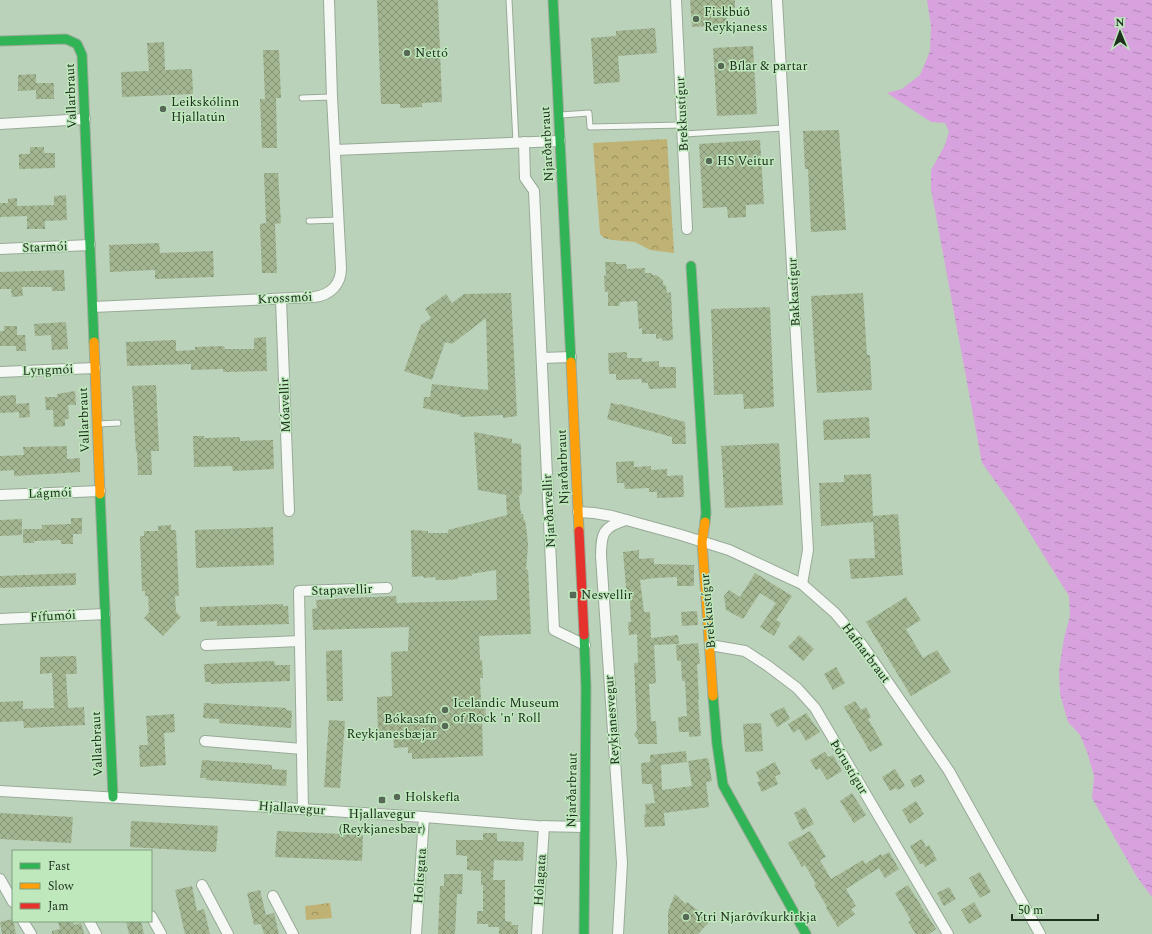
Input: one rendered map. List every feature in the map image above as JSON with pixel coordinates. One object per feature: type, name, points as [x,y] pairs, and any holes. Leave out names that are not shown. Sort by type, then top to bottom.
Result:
[{"type":"street","name":"Krossmói","points":[[93,307],[320,296],[330,292],[338,284],[341,268],[332,97],[329,0]]},
{"type":"street","name":"Njarðarbraut","points":[[553,0],[585,645],[584,934]]},
{"type":"street","name":"Brekkustígur","points":[[676,0],[687,229]]},
{"type":"street","name":"Bakkastígur","points":[[777,0],[808,550],[802,584]]},
{"type":"street","name":"Vallarbraut","points":[[0,41],[66,39],[76,44],[82,55],[113,797]]},
{"type":"street","points":[[0,124],[85,119]]},
{"type":"street","points":[[335,150],[560,141]]},
{"type":"street","name":"Njarðarvellir","points":[[520,142],[526,178],[534,191],[554,630],[585,645]]},
{"type":"street","name":"Starmói","points":[[0,249],[90,245]]},
{"type":"street","name":"Brekkustígur","points":[[691,266],[706,513],[702,542],[717,744],[723,785],[806,934]]},
{"type":"street","name":"Móavellir","points":[[281,299],[290,511]]},
{"type":"street","points":[[542,358],[571,357]]},
{"type":"street","name":"Lyngmói","points":[[0,372],[95,368]]},
{"type":"street","name":"Lágmói","points":[[0,495],[100,491]]},
{"type":"street","name":"Hafnarbraut","points":[[578,512],[594,512],[626,520],[729,550],[802,584],[835,613],[863,646],[949,771],[1040,934]]},
{"type":"street","name":"Reykjanesvegur","points":[[618,934],[622,864],[601,539],[612,524],[626,520]]},
{"type":"street","name":"Stapavellir","points":[[303,809],[299,591],[388,588]]},
{"type":"street","name":"Fífumói","points":[[0,619],[105,614]]},
{"type":"street","points":[[206,645],[300,641]]},
{"type":"street","name":"Þórustígur","points":[[710,645],[745,651],[797,688],[814,708],[948,934]]},
{"type":"street","points":[[205,741],[302,749]]},
{"type":"street","name":"Hjallavegur","points":[[0,791],[584,828]]},
{"type":"street","name":"Holtsgata","points":[[416,934],[424,817]]},
{"type":"street","name":"Hólagata","points":[[537,934],[544,826]]},
{"type":"street","points":[[0,879],[12,900]]},
{"type":"street","points":[[202,885],[228,934]]},
{"type":"street","points":[[273,896],[293,934]]},
{"type":"street","points":[[152,918],[161,934]]},
{"type":"street","points":[[24,922],[30,934]]},
{"type":"street","points":[[90,922],[96,934]]},
{"type":"lane","points":[[509,0],[520,142]]},
{"type":"lane","points":[[302,98],[332,97]]},
{"type":"lane","points":[[558,115],[589,113],[590,127],[683,130],[784,128]]},
{"type":"lane","points":[[309,221],[339,220]]},
{"type":"lane","points":[[98,424],[118,423]]},
{"type":"green space","points":[[667,139],[674,253],[650,250],[635,242],[604,238],[600,234],[593,143]]},
{"type":"green space","points":[[330,903],[332,918],[306,920],[305,906]]},
{"type":"water","points":[[927,0],[1152,0],[1152,897],[1137,877],[1092,798],[1094,776],[1087,752],[1080,735],[1068,722],[1060,694],[1059,671],[1064,638],[1070,616],[1069,596],[1013,506],[982,463],[931,189],[931,170],[945,145],[949,131],[945,123],[931,122],[887,93],[902,89],[920,75],[930,51],[931,26]]},
{"type":"building","points":[[377,0],[438,0],[442,102],[422,103],[422,107],[400,108],[400,104],[381,104]]},
{"type":"building","points":[[690,0],[735,0],[735,8],[726,9],[727,25],[692,27]]},
{"type":"building","points":[[655,28],[657,53],[618,56],[620,82],[594,84],[591,38],[616,36],[616,31]]},
{"type":"building","points":[[164,42],[165,70],[192,69],[193,94],[122,97],[121,72],[149,71],[147,43]]},
{"type":"building","points":[[753,46],[757,114],[717,116],[713,48]]},
{"type":"building","points":[[263,50],[279,50],[281,98],[276,98],[277,148],[262,148],[260,99],[265,99]]},
{"type":"building","points":[[36,74],[36,90],[18,91],[18,75]]},
{"type":"building","points":[[36,83],[54,83],[54,99],[36,99]]},
{"type":"building","points":[[839,130],[846,230],[811,232],[808,169],[805,169],[803,131]]},
{"type":"building","points":[[760,140],[764,204],[746,205],[746,217],[728,218],[727,207],[703,208],[699,144]]},
{"type":"building","points":[[30,147],[44,147],[44,153],[55,153],[55,168],[19,169],[19,154],[30,154]]},
{"type":"building","points":[[264,173],[278,173],[281,223],[275,224],[277,273],[262,273],[260,224],[266,223]]},
{"type":"building","points":[[66,195],[67,220],[45,221],[45,229],[27,229],[27,216],[0,217],[0,203],[8,203],[8,199],[17,198],[17,206],[54,205],[54,196]]},
{"type":"building","points":[[159,243],[160,253],[213,251],[214,277],[155,279],[155,270],[110,272],[109,245]]},
{"type":"building","points":[[605,262],[626,264],[627,269],[645,268],[645,273],[652,273],[652,275],[656,275],[663,280],[667,293],[671,292],[673,340],[662,341],[662,338],[656,339],[656,334],[642,334],[642,328],[639,329],[637,301],[620,302],[619,306],[608,306],[608,292],[605,292]]},
{"type":"building","points":[[64,270],[65,291],[52,291],[52,287],[22,287],[23,296],[12,297],[11,289],[0,289],[0,272]]},
{"type":"building","points":[[511,293],[517,416],[503,418],[503,415],[460,417],[460,415],[423,408],[424,397],[430,397],[432,384],[488,390],[486,318],[452,344],[445,342],[432,380],[404,371],[421,325],[431,318],[425,309],[446,294],[452,303],[464,294]]},
{"type":"building","points":[[863,293],[867,355],[870,355],[872,390],[817,393],[811,296]]},
{"type":"building","points":[[770,307],[774,407],[744,409],[743,394],[714,395],[711,309]]},
{"type":"building","points":[[66,322],[68,349],[52,350],[51,335],[35,336],[34,324]]},
{"type":"building","points":[[4,326],[17,326],[17,335],[25,335],[26,351],[16,351],[16,346],[0,346],[0,331],[4,331]]},
{"type":"building","points":[[266,337],[267,371],[223,372],[223,369],[191,370],[191,364],[127,366],[126,342],[176,340],[176,351],[195,350],[195,347],[224,346],[225,349],[254,349],[254,338]]},
{"type":"building","points":[[627,352],[627,358],[642,358],[642,362],[659,361],[659,367],[676,367],[676,388],[649,389],[648,383],[642,383],[641,379],[616,380],[616,374],[609,374],[608,353]]},
{"type":"building","points":[[156,385],[159,451],[151,451],[152,475],[138,475],[132,386]]},
{"type":"building","points":[[75,391],[76,405],[68,405],[69,419],[65,419],[65,426],[54,427],[53,410],[46,410],[45,397],[57,397],[57,394]]},
{"type":"building","points":[[16,395],[16,404],[29,403],[30,417],[19,418],[19,412],[0,413],[0,396]]},
{"type":"building","points":[[611,403],[620,404],[685,422],[686,444],[672,444],[672,437],[607,419]]},
{"type":"building","points":[[869,417],[870,438],[824,440],[823,420]]},
{"type":"building","points":[[474,432],[512,439],[512,443],[521,444],[522,493],[519,496],[521,514],[523,514],[524,521],[525,520],[528,545],[526,570],[528,569],[531,634],[479,636],[480,660],[482,660],[483,678],[480,678],[481,702],[485,702],[486,718],[482,719],[483,756],[412,759],[412,753],[408,753],[408,747],[394,748],[393,732],[378,733],[377,697],[392,696],[391,652],[408,651],[409,627],[313,630],[312,609],[317,608],[316,600],[348,598],[396,596],[397,603],[497,600],[496,570],[471,574],[472,576],[458,577],[458,579],[436,580],[435,577],[412,577],[411,530],[428,531],[428,533],[448,533],[448,530],[507,515],[506,495],[478,490]]},
{"type":"building","points":[[193,436],[204,436],[204,438],[240,437],[240,441],[273,440],[274,469],[233,471],[232,466],[194,467]]},
{"type":"building","points":[[779,443],[783,505],[725,508],[721,446]]},
{"type":"building","points":[[67,446],[67,459],[80,458],[80,472],[14,476],[14,470],[0,471],[0,456],[24,455],[23,447]]},
{"type":"building","points":[[634,461],[634,467],[651,466],[651,470],[667,469],[667,476],[683,475],[684,497],[657,498],[657,492],[649,492],[649,488],[625,489],[624,483],[617,483],[616,462]]},
{"type":"building","points":[[871,474],[873,516],[898,514],[903,575],[851,579],[849,559],[875,558],[873,522],[821,526],[819,483],[844,482],[844,475]]},
{"type":"building","points":[[71,518],[82,518],[82,534],[73,534],[73,544],[61,544],[61,540],[23,543],[23,529],[42,529],[42,525],[71,524]]},
{"type":"building","points":[[22,519],[22,535],[0,536],[0,520]]},
{"type":"building","points":[[171,525],[171,530],[176,530],[179,596],[175,596],[176,612],[181,617],[163,636],[144,618],[149,612],[148,596],[145,596],[145,591],[142,591],[140,536],[144,536],[144,531],[158,531],[158,526]]},
{"type":"building","points":[[273,527],[274,565],[196,568],[195,530]]},
{"type":"building","points":[[639,550],[639,559],[654,558],[654,564],[694,565],[694,586],[677,586],[677,577],[640,580],[644,612],[650,612],[651,638],[678,635],[679,644],[654,645],[656,683],[649,684],[651,721],[656,721],[657,744],[638,744],[638,740],[634,735],[637,730],[634,663],[638,663],[637,634],[629,635],[628,622],[631,622],[630,599],[627,599],[623,552]]},
{"type":"building","points":[[76,573],[76,585],[0,588],[0,576]]},
{"type":"building","points":[[755,573],[792,596],[776,620],[781,623],[774,636],[760,627],[776,603],[760,593],[743,619],[726,610],[724,596],[729,590],[740,597]]},
{"type":"building","points":[[906,597],[921,620],[906,629],[923,658],[937,650],[951,672],[911,696],[866,622]]},
{"type":"building","points":[[283,604],[283,606],[288,606],[289,624],[217,626],[217,621],[200,622],[200,607]]},
{"type":"building","points":[[697,611],[698,625],[682,626],[681,612]]},
{"type":"building","points":[[799,635],[814,649],[803,661],[788,647]]},
{"type":"building","points":[[698,643],[700,664],[697,664],[698,700],[701,736],[689,737],[689,732],[679,732],[678,717],[687,716],[685,681],[682,681],[681,661],[677,661],[676,645]]},
{"type":"building","points":[[342,650],[343,701],[327,701],[326,651]]},
{"type":"building","points":[[76,656],[77,674],[66,674],[68,708],[84,707],[85,725],[24,728],[23,721],[0,722],[0,702],[23,701],[23,709],[54,708],[52,673],[40,674],[40,657]]},
{"type":"building","points":[[274,661],[275,665],[290,665],[290,681],[211,684],[211,682],[205,682],[204,664]]},
{"type":"building","points":[[836,667],[845,683],[833,690],[824,674]]},
{"type":"building","points":[[855,701],[861,710],[866,707],[871,717],[868,719],[883,745],[870,752],[844,707]]},
{"type":"building","points":[[204,703],[286,708],[286,710],[292,711],[291,728],[219,723],[219,719],[203,718]]},
{"type":"building","points":[[784,707],[790,719],[777,727],[770,714]]},
{"type":"building","points":[[806,713],[820,732],[806,741],[799,729],[793,733],[788,724]]},
{"type":"building","points":[[174,714],[175,732],[164,733],[166,765],[140,767],[139,745],[148,745],[146,716]]},
{"type":"building","points":[[329,720],[345,721],[340,788],[324,787]]},
{"type":"building","points":[[761,723],[763,751],[745,752],[743,724]]},
{"type":"building","points":[[686,751],[687,762],[661,765],[662,790],[692,786],[688,761],[708,758],[712,781],[706,782],[709,807],[664,813],[665,826],[645,827],[645,804],[655,803],[652,784],[642,784],[641,763],[650,762],[650,755]]},
{"type":"building","points":[[825,752],[828,757],[833,755],[842,771],[827,780],[820,768],[816,770],[810,760]]},
{"type":"building","points":[[202,760],[272,765],[272,769],[287,770],[286,786],[206,780],[206,778],[200,778]]},
{"type":"building","points":[[775,762],[781,774],[775,776],[778,784],[762,792],[757,782],[760,781],[756,772]]},
{"type":"building","points":[[895,769],[905,786],[898,790],[896,788],[890,791],[882,777]]},
{"type":"building","points":[[921,774],[925,782],[914,788],[910,780]]},
{"type":"building","points":[[852,793],[866,815],[854,823],[840,801]]},
{"type":"building","points":[[916,801],[924,814],[910,824],[902,810]]},
{"type":"building","points":[[805,807],[814,824],[802,830],[794,813]]},
{"type":"building","points":[[0,813],[73,817],[71,843],[0,839]]},
{"type":"building","points":[[131,821],[218,826],[216,852],[130,847]]},
{"type":"building","points":[[277,831],[363,835],[362,861],[275,857]]},
{"type":"building","points":[[810,831],[826,857],[820,860],[831,879],[863,860],[865,864],[881,854],[882,856],[889,852],[899,869],[885,878],[879,868],[846,889],[856,906],[851,909],[855,914],[838,927],[826,908],[827,907],[814,885],[816,884],[805,865],[802,867],[788,843]]},
{"type":"building","points":[[483,833],[497,833],[497,841],[524,842],[523,861],[494,860],[493,880],[505,880],[505,921],[512,922],[511,925],[518,925],[518,934],[499,934],[499,927],[488,927],[488,924],[477,924],[477,911],[483,911],[483,885],[481,885],[481,871],[467,870],[467,856],[456,855],[456,840],[483,840]]},
{"type":"building","points":[[922,839],[926,847],[929,845],[937,860],[925,867],[923,863],[920,864],[910,846]]},
{"type":"building","points":[[980,872],[991,892],[980,898],[969,878]]},
{"type":"building","points":[[444,874],[463,874],[462,894],[457,894],[455,934],[438,934],[440,886],[444,886]]},
{"type":"building","points":[[908,885],[936,929],[929,934],[916,934],[908,922],[911,920],[895,893]]},
{"type":"building","points":[[192,886],[197,911],[204,909],[210,934],[185,934],[175,890]]},
{"type":"building","points":[[949,887],[956,899],[944,906],[937,893]]},
{"type":"building","points":[[260,890],[266,915],[274,913],[279,934],[264,934],[261,924],[254,925],[247,893]]},
{"type":"building","name":"Ytri Njarðvíkurkirkja","points":[[675,894],[710,921],[698,934],[668,934],[668,911]]},
{"type":"building","points":[[974,902],[982,916],[969,924],[961,910]]},
{"type":"building","points":[[12,919],[16,934],[2,934],[0,922]]},
{"type":"building","points":[[58,922],[73,922],[74,925],[81,923],[84,934],[52,934],[52,931],[60,929]]},
{"type":"building","points":[[126,922],[141,922],[144,934],[129,934]]},
{"type":"traffic: fast","points":[[553,0],[571,362]]},
{"type":"traffic: fast","points":[[0,41],[66,39],[77,44],[82,55],[94,342]]},
{"type":"traffic: fast","points":[[691,266],[706,513],[705,522]]},
{"type":"traffic: fast","points":[[100,494],[113,797]]},
{"type":"traffic: fast","points":[[584,635],[586,687],[584,934]]},
{"type":"traffic: fast","points":[[713,696],[717,744],[723,785],[806,934]]},
{"type":"traffic: slow","points":[[94,342],[100,494]]},
{"type":"traffic: slow","points":[[571,362],[579,531]]},
{"type":"traffic: slow","points":[[705,522],[702,542],[713,696]]},
{"type":"traffic: jam","points":[[579,531],[584,635]]},
{"type":"place","name":"Fiskbúð Reykjaness","points":[[696,19]]},
{"type":"place","name":"Nettó","points":[[407,53]]},
{"type":"place","name":"Bílar & partar","points":[[721,66]]},
{"type":"place","name":"Leikskólinn Hjallatún","points":[[163,109]]},
{"type":"place","name":"HS Veitur","points":[[709,161]]},
{"type":"place","name":"Nesvellir","points":[[573,595]]},
{"type":"place","name":"Icelandic Museum of Rock 'n' Roll","points":[[445,710]]},
{"type":"place","name":"Bókasafn Reykjanesbæjar","points":[[445,726]]},
{"type":"place","name":"Holskefla","points":[[397,797]]},
{"type":"place","name":"Hjallavegur (Reykjanesbær)","points":[[382,800]]},
{"type":"place","name":"Ytri Njarðvíkurkirkja","points":[[686,917]]}]
